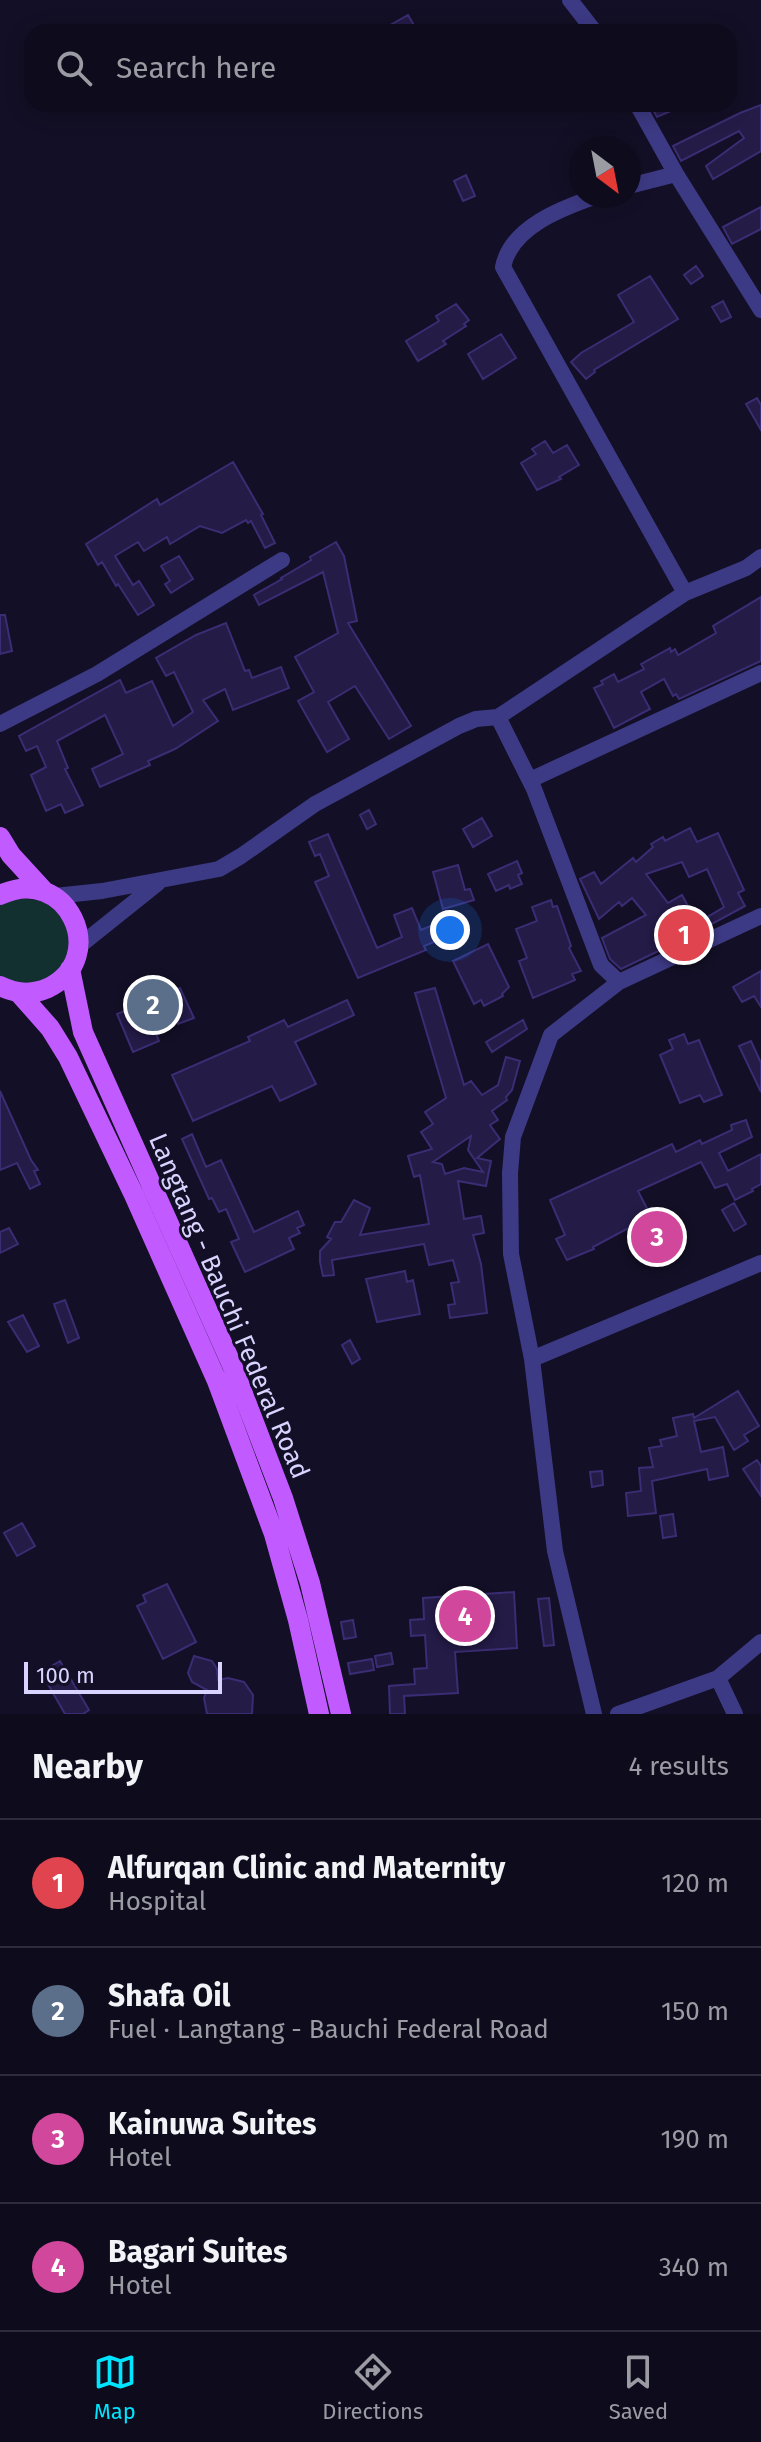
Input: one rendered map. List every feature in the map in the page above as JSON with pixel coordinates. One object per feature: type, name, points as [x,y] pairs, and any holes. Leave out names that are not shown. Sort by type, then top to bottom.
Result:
[{"type":"main road","points":[[0,837],[11,855],[50,894],[64,903],[76,924],[78,947],[70,969],[53,985],[42,990],[10,990]]},
{"type":"main road","points":[[0,895],[21,888],[50,894]]},
{"type":"main road","name":"Langtang - Bauchi Federal Road","points":[[70,969],[83,1032],[232,1365],[283,1498],[310,1583],[341,1714]]},
{"type":"main road","name":"Langtang - Bauchi Federal Road","points":[[10,990],[50,1028],[68,1057],[217,1381],[274,1534],[298,1620],[319,1714]]},
{"type":"street","points":[[570,0],[589,24]]},
{"type":"street","points":[[641,112],[676,174],[761,310]]},
{"type":"street","points":[[641,183],[676,174]]},
{"type":"street","points":[[569,208],[541,220],[506,251],[503,267],[685,593]]},
{"type":"street","points":[[50,894],[219,869],[341,789],[459,726],[476,719],[498,717],[685,593],[746,568],[761,557]]},
{"type":"street","points":[[0,724],[97,674],[282,560]]},
{"type":"street","points":[[530,780],[761,673]]},
{"type":"street","points":[[498,717],[530,780],[601,965],[619,982]]},
{"type":"street","points":[[78,947],[161,880]]},
{"type":"street","points":[[594,1714],[555,1551],[532,1359],[511,1254],[513,1137],[551,1035],[619,982],[761,916]]},
{"type":"street","points":[[532,1359],[761,1263]]},
{"type":"street","points":[[618,1714],[718,1678],[761,1642]]},
{"type":"street","points":[[718,1678],[735,1714]]},
{"type":"green space","points":[[10,897],[53,902],[71,927],[69,957],[50,980],[20,986],[0,978],[0,903]]},
{"type":"building","points":[[408,15],[413,24],[392,24]]},
{"type":"building","points":[[761,105],[761,151],[713,179],[706,166],[744,138],[739,131],[681,161],[673,146]]},
{"type":"building","points":[[466,175],[475,196],[463,201],[454,181]]},
{"type":"building","points":[[761,207],[761,229],[732,244],[723,227]]},
{"type":"building","points":[[696,266],[703,276],[691,284],[684,275]]},
{"type":"building","points":[[650,276],[678,319],[594,370],[586,379],[571,362],[634,322],[618,295]]},
{"type":"building","points":[[723,301],[731,317],[721,322],[712,307]]},
{"type":"building","points":[[456,304],[469,320],[464,324],[466,326],[443,341],[446,344],[418,361],[406,341],[439,321],[436,316]]},
{"type":"building","points":[[501,334],[516,358],[483,379],[468,354]]},
{"type":"building","points":[[757,398],[761,405],[761,430],[746,404]]},
{"type":"building","points":[[545,441],[553,453],[567,445],[579,465],[559,477],[561,479],[537,490],[521,463],[536,454],[532,449]]},
{"type":"building","points":[[233,462],[263,514],[275,543],[265,548],[251,521],[248,523],[246,520],[222,533],[200,526],[170,544],[167,537],[144,551],[138,542],[115,556],[133,585],[139,581],[154,605],[138,615],[102,562],[98,565],[86,544],[157,499],[160,505]]},
{"type":"building","points":[[336,542],[344,556],[357,621],[348,623],[411,726],[389,739],[355,686],[328,702],[349,739],[327,752],[298,701],[314,692],[295,657],[338,633],[323,572],[259,605],[254,595]]},
{"type":"building","points":[[179,556],[193,579],[171,593],[165,584],[170,581],[161,566]]},
{"type":"building","points":[[761,597],[761,661],[679,699],[676,694],[673,696],[664,679],[641,692],[650,709],[614,728],[594,688],[603,684],[601,681],[614,674],[618,682],[644,669],[641,664],[670,648],[671,652],[675,649],[678,655],[716,633],[713,626]]},
{"type":"building","points":[[0,615],[5,615],[12,651],[0,654]]},
{"type":"building","points":[[226,623],[245,671],[249,670],[252,678],[281,667],[289,688],[233,710],[225,689],[203,700],[218,721],[175,749],[148,761],[150,765],[100,787],[92,769],[123,754],[105,715],[57,741],[68,768],[65,769],[83,805],[65,813],[61,804],[46,811],[31,775],[46,767],[37,746],[26,751],[19,736],[120,680],[126,693],[152,681],[173,726],[193,712],[174,672],[166,676],[156,658],[196,635]]},
{"type":"building","points":[[369,810],[376,824],[367,829],[360,815]]},
{"type":"building","points":[[482,818],[492,836],[473,847],[463,829]]},
{"type":"building","points":[[690,828],[697,842],[718,833],[744,890],[738,893],[745,906],[675,944],[672,938],[688,928],[679,916],[659,926],[669,946],[621,969],[610,959],[602,938],[646,915],[632,898],[622,906],[619,902],[599,919],[580,879],[594,872],[601,884],[633,858],[636,862],[653,847],[651,844],[663,837],[665,841]],"holes":[[[682,862],[689,877],[707,869],[724,907],[697,923],[682,895],[668,903],[646,874]]]},
{"type":"building","points":[[328,834],[377,948],[402,937],[394,915],[412,908],[421,930],[438,923],[444,938],[424,946],[426,950],[358,978],[315,882],[329,876],[320,854],[315,856],[309,842]]},
{"type":"building","points":[[517,861],[522,884],[510,889],[509,885],[496,891],[488,874]]},
{"type":"building","points":[[458,865],[465,890],[470,889],[474,900],[443,909],[433,872]]},
{"type":"building","points":[[551,900],[553,907],[557,906],[571,946],[569,948],[581,971],[572,974],[575,980],[533,998],[519,961],[527,958],[516,929],[537,921],[532,907]]},
{"type":"building","points":[[488,944],[509,987],[503,996],[484,1006],[481,1000],[474,1004],[453,961]]},
{"type":"building","points":[[761,971],[761,1007],[754,996],[742,1002],[733,987]]},
{"type":"building","points":[[180,988],[194,1018],[178,1024],[165,994]]},
{"type":"building","points":[[435,988],[464,1085],[471,1081],[482,1095],[498,1085],[506,1057],[520,1061],[507,1100],[492,1111],[498,1120],[490,1125],[500,1139],[477,1158],[491,1161],[486,1186],[458,1181],[464,1219],[481,1216],[484,1233],[473,1235],[481,1264],[487,1313],[450,1318],[448,1305],[455,1304],[451,1283],[459,1282],[453,1260],[429,1265],[424,1244],[332,1260],[334,1275],[323,1276],[320,1251],[331,1239],[327,1237],[335,1222],[341,1222],[354,1200],[370,1208],[360,1235],[429,1224],[420,1175],[414,1177],[408,1156],[432,1149],[421,1132],[433,1124],[425,1112],[446,1098],[415,993]],"holes":[[[471,1136],[468,1150],[483,1172],[464,1168],[445,1174],[442,1164],[433,1162]]]},
{"type":"building","points":[[347,1000],[354,1015],[295,1042],[316,1084],[280,1101],[272,1086],[193,1121],[172,1075],[250,1041],[248,1037],[284,1020],[288,1027]]},
{"type":"building","points":[[143,1003],[159,1041],[133,1052],[117,1014]]},
{"type":"building","points":[[523,1020],[527,1029],[492,1052],[486,1042]]},
{"type":"building","points":[[684,1034],[688,1044],[699,1040],[722,1095],[704,1102],[700,1095],[680,1103],[660,1055],[673,1049],[669,1040]]},
{"type":"building","points":[[751,1041],[761,1063],[761,1092],[739,1046]]},
{"type":"building","points":[[0,1091],[38,1170],[34,1171],[40,1184],[30,1189],[17,1163],[0,1170]]},
{"type":"building","points":[[746,1120],[752,1137],[719,1153],[728,1171],[761,1154],[761,1184],[753,1191],[735,1200],[727,1184],[715,1188],[701,1162],[638,1191],[651,1216],[594,1249],[567,1260],[556,1239],[565,1235],[550,1200],[672,1144],[676,1152],[700,1140],[702,1144],[732,1130],[731,1125]]},
{"type":"building","points":[[192,1134],[206,1167],[221,1160],[254,1232],[298,1211],[304,1225],[297,1228],[300,1233],[289,1238],[294,1249],[245,1272],[231,1242],[239,1239],[226,1209],[219,1212],[212,1198],[209,1199],[182,1139]]},
{"type":"building","points":[[734,1203],[746,1224],[734,1231],[722,1210]]},
{"type":"building","points":[[9,1228],[18,1244],[0,1253],[0,1232]]},
{"type":"building","points":[[405,1271],[407,1282],[413,1280],[420,1314],[377,1322],[366,1279]]},
{"type":"building","points":[[65,1300],[79,1338],[68,1343],[54,1304]]},
{"type":"building","points":[[23,1315],[39,1346],[27,1352],[8,1322]]},
{"type":"building","points":[[350,1340],[360,1359],[352,1364],[342,1345]]},
{"type":"building","points":[[738,1391],[759,1426],[744,1435],[748,1441],[734,1450],[715,1417],[694,1421],[701,1452],[723,1447],[728,1476],[709,1480],[707,1469],[652,1481],[656,1513],[628,1516],[626,1493],[641,1491],[639,1468],[653,1467],[649,1448],[662,1446],[660,1440],[677,1436],[673,1418],[693,1414],[694,1418]]},
{"type":"building","points":[[757,1460],[761,1466],[761,1496],[743,1469]]},
{"type":"building","points":[[602,1471],[603,1485],[592,1487],[590,1472]]},
{"type":"building","points":[[673,1514],[676,1536],[663,1538],[660,1516]]},
{"type":"building","points":[[22,1523],[35,1546],[17,1556],[4,1533]]},
{"type":"building","points":[[167,1584],[196,1642],[163,1659],[137,1606],[146,1602],[143,1595]]},
{"type":"building","points":[[514,1592],[517,1648],[455,1652],[458,1693],[404,1696],[405,1714],[390,1714],[389,1686],[415,1684],[414,1669],[427,1668],[425,1635],[411,1636],[410,1620],[424,1619],[423,1598]]},
{"type":"building","points":[[549,1598],[554,1645],[544,1646],[538,1599]]},
{"type":"building","points":[[353,1620],[356,1637],[344,1639],[341,1622]]},
{"type":"building","points":[[391,1653],[393,1664],[377,1667],[375,1656]]},
{"type":"building","points":[[194,1656],[212,1661],[218,1680],[228,1678],[244,1682],[253,1695],[252,1714],[207,1714],[204,1698],[207,1690],[192,1682],[188,1673]]},
{"type":"building","points":[[372,1659],[374,1670],[350,1674],[348,1663]]},
{"type":"building","points":[[60,1661],[89,1710],[83,1714],[65,1714],[41,1672]]},
{"type":"place","name":"Alfurqan Clinic and Maternity","points":[[684,935]]},
{"type":"place","name":"Shafa Oil","points":[[153,1005]]},
{"type":"place","name":"Kainuwa Suites","points":[[657,1237]]},
{"type":"place","name":"Bagari Suites","points":[[465,1616]]}]
